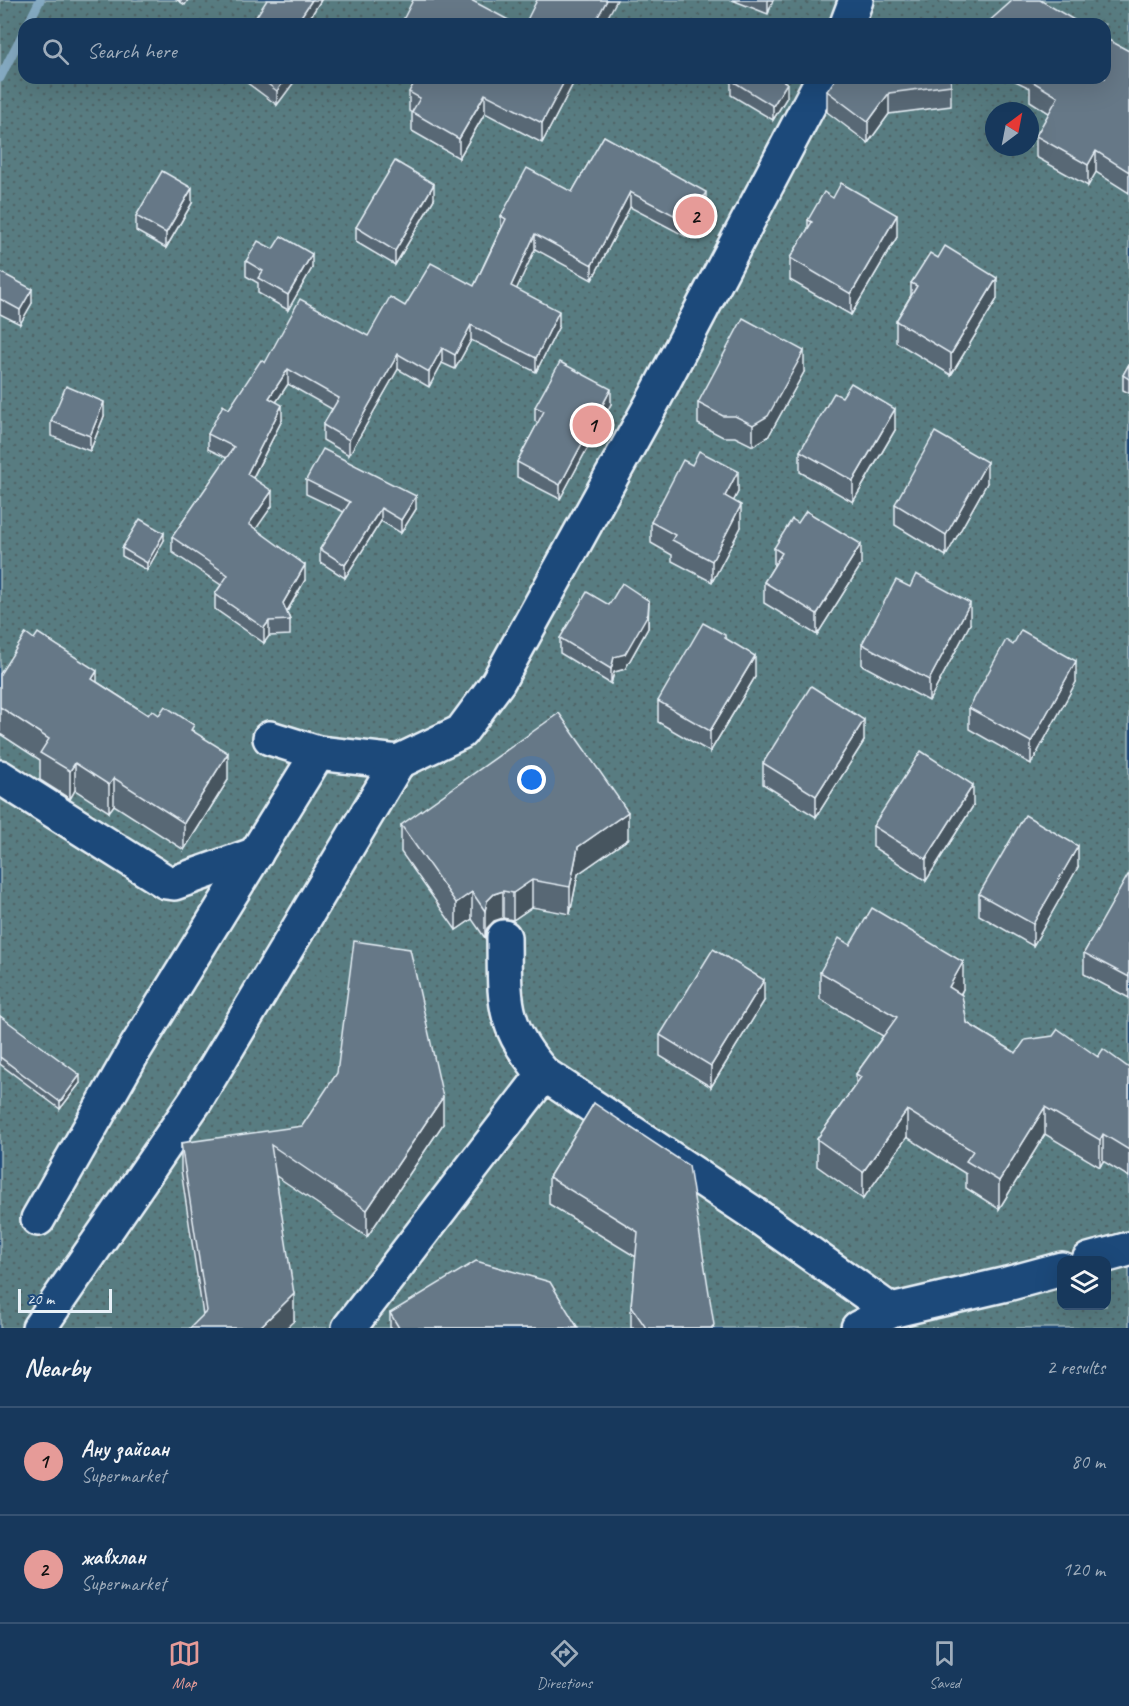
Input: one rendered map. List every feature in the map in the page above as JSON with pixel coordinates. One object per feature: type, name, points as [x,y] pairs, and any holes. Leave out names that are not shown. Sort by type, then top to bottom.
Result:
[{"type":"street","points":[[849,18],[856,0]]},
{"type":"street","points":[[270,738],[318,753],[398,762],[461,732],[498,682],[656,396],[778,151],[819,84]]},
{"type":"street","points":[[38,1219],[135,1049],[318,753]]},
{"type":"street","points":[[39,1328],[196,1100],[398,762]]},
{"type":"street","points":[[0,777],[166,882],[174,883],[256,854]]},
{"type":"street","points":[[504,937],[505,1001],[508,1020],[529,1057],[544,1074],[753,1213],[891,1311]]},
{"type":"street","points":[[349,1328],[544,1074]]},
{"type":"street","points":[[1104,1256],[1129,1249]]},
{"type":"street","points":[[858,1328],[891,1311],[1057,1270]]},
{"type":"green space","points":[[0,0],[1129,0],[1129,1328],[0,1328]]},
{"type":"building","points":[[267,0],[312,0],[300,18],[255,18]]},
{"type":"building","points":[[413,0],[471,0],[505,18],[404,18]]},
{"type":"building","points":[[537,0],[607,0],[597,18],[528,18]]},
{"type":"building","points":[[1013,0],[1040,0],[1071,18],[993,18]]},
{"type":"building","points":[[1111,41],[1129,51],[1129,172],[1096,151],[1088,165],[1039,138],[1039,131],[1058,97],[1037,84],[1111,84]]},
{"type":"building","points":[[268,84],[282,84],[277,91]]},
{"type":"building","points":[[414,84],[563,84],[542,123],[485,94],[459,139],[412,112],[420,98],[409,92]]},
{"type":"building","points":[[737,84],[786,84],[773,106]]},
{"type":"building","points":[[832,84],[951,85],[889,93],[868,122],[827,91]]},
{"type":"building","points":[[604,136],[706,192],[689,223],[630,192],[592,265],[535,234],[511,286],[559,311],[536,358],[471,325],[455,355],[442,348],[429,372],[398,354],[349,440],[323,425],[339,398],[288,369],[269,398],[282,405],[247,474],[272,491],[249,524],[305,565],[283,603],[290,620],[269,621],[264,628],[215,594],[228,575],[172,537],[234,447],[208,434],[223,405],[229,409],[261,360],[265,363],[300,299],[368,336],[390,297],[405,306],[431,263],[474,286],[506,219],[501,216],[527,168],[572,192]]},
{"type":"building","points":[[395,161],[434,184],[395,251],[356,227]]},
{"type":"building","points":[[162,171],[192,188],[166,233],[136,216]]},
{"type":"building","points":[[841,183],[897,215],[851,294],[790,258],[812,222],[808,220],[824,192],[833,198]]},
{"type":"building","points":[[281,236],[312,254],[288,295],[258,278],[263,271],[246,261],[258,241],[273,249]]},
{"type":"building","points":[[945,246],[997,278],[951,354],[896,321],[917,286],[911,283],[930,253],[938,258]]},
{"type":"building","points":[[0,272],[32,289],[20,310],[0,299]]},
{"type":"building","points":[[743,318],[804,351],[768,416],[753,425],[735,416],[723,416],[698,403]]},
{"type":"building","points":[[560,362],[611,389],[560,485],[517,462],[544,411],[535,407]]},
{"type":"building","points":[[1129,364],[1129,379],[1123,375]]},
{"type":"building","points":[[851,383],[895,409],[853,481],[800,451],[834,393],[842,397]]},
{"type":"building","points":[[66,386],[104,402],[90,436],[51,421]]},
{"type":"building","points":[[935,432],[987,462],[946,535],[895,504]]},
{"type":"building","points":[[323,449],[416,496],[401,520],[381,508],[345,565],[320,549],[350,502],[306,480]]},
{"type":"building","points":[[699,451],[738,471],[725,496],[741,505],[712,561],[672,540],[675,535],[651,522],[683,460],[692,465]]},
{"type":"building","points":[[806,511],[861,544],[817,614],[764,582],[782,553],[774,548],[792,519],[798,523]]},
{"type":"building","points":[[140,519],[164,533],[147,563],[122,548]]},
{"type":"building","points":[[916,574],[970,603],[929,680],[862,644],[896,580],[910,587]]},
{"type":"building","points":[[622,583],[649,601],[648,614],[625,654],[614,657],[611,669],[560,638],[587,592],[609,605]]},
{"type":"building","points":[[703,623],[755,656],[710,731],[658,701]]},
{"type":"building","points":[[1021,630],[1076,661],[1031,742],[969,708],[1006,640],[1013,645]]},
{"type":"building","points":[[26,633],[34,639],[38,633],[97,671],[92,679],[148,715],[152,710],[159,715],[165,706],[194,725],[191,730],[228,753],[184,823],[114,778],[109,785],[75,763],[70,771],[40,753],[49,739],[0,707],[0,674]]},
{"type":"building","points":[[811,686],[864,720],[816,796],[763,763]]},
{"type":"building","points":[[559,713],[628,812],[578,847],[570,887],[532,880],[513,893],[503,891],[494,894],[487,901],[485,911],[472,892],[456,903],[401,825]]},
{"type":"building","points":[[921,751],[973,785],[926,859],[873,826]]},
{"type":"building","points":[[1025,815],[1078,846],[1033,924],[979,894]]},
{"type":"building","points":[[1129,875],[1129,977],[1084,953]]},
{"type":"building","points":[[872,908],[963,962],[949,987],[962,995],[967,1023],[1016,1053],[1025,1040],[1053,1036],[1058,1029],[1098,1057],[1103,1049],[1129,1068],[1129,1150],[1103,1134],[1100,1140],[1045,1107],[999,1181],[966,1161],[973,1151],[907,1110],[863,1172],[817,1139],[861,1077],[856,1074],[897,1017],[820,972],[839,938],[850,945]]},
{"type":"building","points":[[354,941],[410,949],[443,1097],[367,1210],[271,1145],[294,1294],[259,1328],[190,1328],[207,1311],[181,1143],[302,1126],[337,1073]]},
{"type":"building","points":[[713,949],[764,980],[711,1066],[660,1035]]},
{"type":"building","points":[[0,1016],[80,1075],[60,1102],[0,1057]]},
{"type":"building","points":[[594,1103],[689,1166],[714,1325],[711,1328],[646,1328],[631,1306],[638,1232],[549,1177]]},
{"type":"building","points":[[476,1261],[550,1282],[578,1328],[399,1328],[390,1313]]},
{"type":"waterway","points":[[31,18],[40,0]]},
{"type":"waterway","points":[[0,78],[18,43]]},
{"type":"place","name":"жавхлан","points":[[695,216]]},
{"type":"place","name":"Ану зайсан","points":[[592,425]]}]
